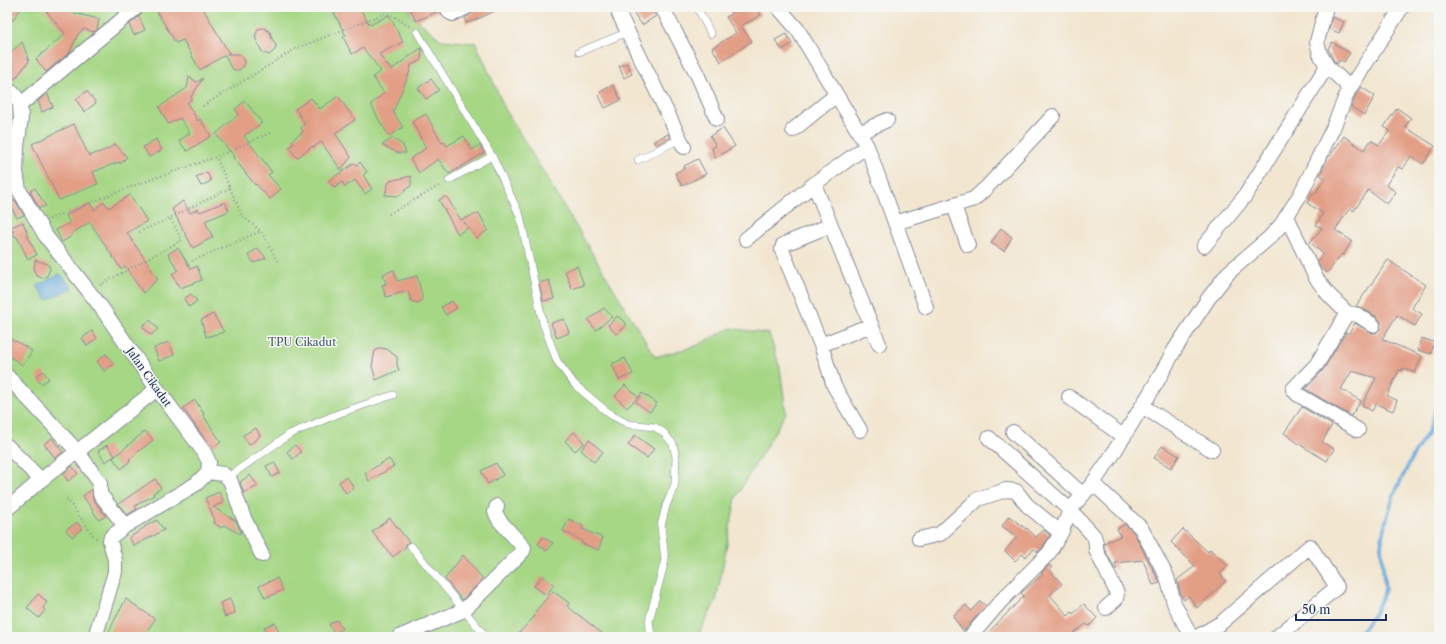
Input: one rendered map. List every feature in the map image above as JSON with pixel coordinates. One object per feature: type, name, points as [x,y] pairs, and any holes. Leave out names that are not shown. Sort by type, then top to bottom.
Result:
[{"type":"street","points":[[7,89],[18,98],[20,105],[137,7]]},
{"type":"street","points":[[447,7],[449,12],[453,14],[467,7]]},
{"type":"street","points":[[620,7],[619,14],[682,143]]},
{"type":"street","points":[[662,7],[698,74],[717,119]]},
{"type":"street","points":[[778,7],[798,30],[867,146],[926,307]]},
{"type":"street","points":[[1326,7],[1317,42],[1320,54],[1327,66],[1346,84],[1348,91]]},
{"type":"street","points":[[970,637],[1000,602],[1049,553],[1061,533],[1070,510],[1093,483],[1124,436],[1175,349],[1208,299],[1228,273],[1270,237],[1281,225],[1309,178],[1333,128],[1348,91],[1402,7]]},
{"type":"street","points":[[1204,246],[1245,196],[1327,66]]},
{"type":"street","points":[[793,130],[836,95]]},
{"type":"street","name":"Jalan Cikadut","points":[[20,105],[21,118],[17,147],[16,172],[19,190],[38,224],[101,307],[157,388],[204,452],[209,462],[208,472]]},
{"type":"street","points":[[895,222],[974,199],[1053,116]]},
{"type":"street","points":[[859,133],[887,120]]},
{"type":"street","points":[[746,239],[814,184],[867,146]]},
{"type":"street","points":[[814,184],[878,344]]},
{"type":"street","points":[[954,206],[968,246]]},
{"type":"street","points":[[1287,216],[1316,278],[1328,295],[1347,312],[1358,315],[1373,325]]},
{"type":"street","points":[[830,225],[783,245],[782,250],[821,345],[834,386],[860,430]]},
{"type":"street","points":[[1347,312],[1317,364],[1293,389],[1297,394],[1358,430]]},
{"type":"street","points":[[821,345],[871,325]]},
{"type":"street","points":[[7,376],[77,451],[100,483],[100,494],[125,526]]},
{"type":"street","points":[[7,509],[41,480],[157,388]]},
{"type":"street","points":[[1069,397],[1124,436]]},
{"type":"street","points":[[1142,406],[1212,450]]},
{"type":"street","points":[[1013,432],[1082,495]]},
{"type":"street","points":[[989,438],[1070,510],[1094,536],[1096,550],[1117,593],[1116,599],[1106,608]]},
{"type":"street","points":[[7,446],[41,480]]},
{"type":"street","points":[[95,637],[115,572],[115,560],[110,542],[111,537],[125,526],[196,484],[208,472],[223,474],[230,480],[243,516],[262,556]]},
{"type":"street","points":[[1093,483],[1141,528],[1167,577],[1174,602],[1191,637]]},
{"type":"street","points":[[919,540],[940,534],[978,500],[1010,489],[1016,491],[1027,505],[1061,533]]},
{"type":"street","points":[[399,637],[464,610],[523,551],[524,548],[499,520],[495,512],[496,506]]},
{"type":"street","points":[[1197,637],[1221,623],[1310,546],[1337,587],[1277,637]]},
{"type":"lane","points":[[697,7],[712,34]]},
{"type":"lane","points":[[417,32],[492,156],[520,216],[543,323],[557,361],[575,384],[611,415],[628,424],[655,427],[664,433],[673,444],[676,457],[675,484],[666,506],[661,526],[665,560],[649,621],[651,637]]},
{"type":"lane","points":[[579,52],[628,32]]},
{"type":"lane","points":[[638,160],[682,143]]},
{"type":"lane","points":[[449,180],[492,156]]},
{"type":"lane","points":[[228,477],[290,434],[340,413],[393,396]]},
{"type":"lane","points":[[411,546],[486,637]]},
{"type":"path","points":[[203,106],[295,49],[386,13],[394,16],[417,32]]},
{"type":"path","points":[[38,224],[138,184],[216,157],[272,132]]},
{"type":"path","points":[[216,157],[242,216],[261,231],[278,262]]},
{"type":"path","points":[[389,214],[449,180]]},
{"type":"path","points":[[139,232],[230,188]]},
{"type":"path","points":[[103,284],[182,240],[170,218]]},
{"type":"path","points":[[192,261],[261,231]]},
{"type":"path","points":[[67,499],[93,535],[102,541],[110,542]]},
{"type":"green space","name":"TPU Cikadut","points":[[7,7],[408,7],[411,15],[441,40],[476,43],[505,109],[655,357],[696,346],[731,328],[769,334],[780,368],[786,413],[736,497],[716,601],[697,637],[7,637]]},
{"type":"water","points":[[60,274],[73,288],[47,300],[37,286]]},
{"type":"building","points":[[7,7],[22,7],[7,28]]},
{"type":"building","points":[[43,7],[75,7],[69,12],[99,19],[97,30],[94,32],[84,29],[78,34],[70,52],[46,72],[36,59],[65,34]]},
{"type":"building","points":[[154,7],[202,7],[229,53],[227,54],[237,54],[242,56],[245,61],[244,66],[239,70],[234,70],[230,66],[225,55],[200,70],[183,40],[176,43]]},
{"type":"building","points":[[331,7],[359,7],[370,25],[389,15],[403,42],[379,54],[391,70],[421,48],[422,50],[421,60],[411,65],[410,71],[393,112],[403,127],[389,136],[371,104],[384,93],[373,77],[381,71],[363,48],[352,54],[343,37],[346,36]]},
{"type":"building","points":[[409,7],[439,7],[439,11],[416,21]]},
{"type":"building","points":[[475,7],[504,7],[466,23],[465,18],[474,12]]},
{"type":"building","points":[[640,7],[650,7],[656,16],[642,25],[633,12]]},
{"type":"building","points":[[728,7],[756,7],[761,15],[741,26],[752,41],[721,62],[712,48],[736,33],[726,17],[732,14]]},
{"type":"building","points":[[139,16],[145,30],[134,35],[129,25]]},
{"type":"building","points":[[1332,17],[1344,22],[1339,33],[1329,29]]},
{"type":"building","points":[[264,28],[270,32],[276,45],[275,50],[269,55],[262,52],[255,37],[258,29]]},
{"type":"building","points":[[786,34],[792,44],[782,50],[775,40]]},
{"type":"building","points":[[22,42],[29,61],[15,79],[7,76],[7,56]]},
{"type":"building","points":[[1332,42],[1350,53],[1344,62],[1340,60],[1337,64],[1334,61],[1328,49]]},
{"type":"building","points":[[627,63],[632,74],[624,78],[619,66]]},
{"type":"building","points":[[189,77],[197,82],[203,78],[191,97],[192,99],[187,103],[198,121],[200,119],[211,136],[187,151],[179,141],[190,133],[180,118],[168,124],[159,107],[187,88]]},
{"type":"building","points":[[431,79],[439,90],[426,99],[418,88]]},
{"type":"building","points":[[613,85],[621,100],[605,108],[599,96],[601,94],[600,92]]},
{"type":"building","points":[[1361,87],[1375,96],[1364,115],[1351,107]]},
{"type":"building","points":[[87,91],[96,103],[84,112],[76,99]]},
{"type":"building","points":[[47,93],[53,107],[42,112],[38,101]]},
{"type":"building","points":[[338,96],[355,120],[335,133],[351,157],[341,170],[321,142],[297,158],[289,147],[294,144],[292,140],[303,132],[301,128],[305,123],[295,109],[311,98],[320,109]]},
{"type":"building","points":[[245,101],[262,123],[244,136],[272,172],[268,175],[281,189],[270,199],[256,184],[255,185],[216,134],[239,114],[235,109]]},
{"type":"building","points":[[1397,108],[1411,118],[1405,127],[1435,146],[1423,164],[1411,156],[1403,169],[1398,167],[1386,185],[1396,192],[1387,204],[1368,190],[1354,211],[1350,208],[1335,230],[1352,241],[1343,255],[1342,254],[1327,273],[1321,268],[1317,261],[1323,254],[1310,242],[1322,228],[1316,225],[1323,213],[1307,203],[1313,193],[1315,194],[1325,178],[1320,175],[1329,155],[1330,156],[1344,136],[1364,150],[1371,140],[1379,145],[1390,130],[1384,127]]},
{"type":"building","points":[[426,114],[442,143],[444,142],[447,146],[464,136],[472,150],[480,145],[484,153],[449,174],[438,159],[419,173],[410,159],[426,148],[412,122]]},
{"type":"building","points":[[74,124],[89,156],[108,149],[115,144],[127,157],[120,164],[119,162],[93,172],[98,184],[59,200],[32,144]]},
{"type":"building","points":[[723,128],[735,146],[715,158],[712,148],[716,146],[710,136]]},
{"type":"building","points":[[668,134],[670,138],[656,145],[654,141]]},
{"type":"building","points":[[393,138],[403,145],[406,153],[398,153],[382,145]]},
{"type":"building","points":[[156,139],[162,150],[149,157],[143,147]]},
{"type":"building","points":[[698,159],[706,174],[682,186],[675,173],[685,168],[684,166]]},
{"type":"building","points":[[360,162],[367,172],[363,175],[372,189],[365,194],[355,180],[345,187],[342,182],[335,188],[328,181],[355,163],[357,165]]},
{"type":"building","points":[[207,172],[211,181],[201,186],[196,177]]},
{"type":"building","points":[[411,176],[411,186],[401,195],[385,195],[390,181]]},
{"type":"building","points":[[35,188],[46,206],[39,208],[30,191]]},
{"type":"building","points":[[130,195],[147,221],[127,233],[158,279],[143,293],[125,266],[121,269],[90,222],[71,234],[72,236],[62,242],[56,230],[70,223],[66,215],[90,203],[94,210],[104,202],[109,208]]},
{"type":"building","points":[[446,196],[461,220],[479,213],[488,230],[477,238],[464,222],[468,228],[458,234],[439,200]]},
{"type":"building","points":[[15,200],[24,215],[17,218],[9,203]]},
{"type":"building","points":[[183,201],[190,213],[198,209],[200,212],[225,202],[229,211],[205,221],[213,237],[193,248],[172,209]]},
{"type":"building","points":[[23,222],[27,232],[26,233],[37,255],[28,259],[11,227]]},
{"type":"building","points":[[1001,228],[1012,237],[1004,251],[991,243]]},
{"type":"building","points":[[178,248],[191,269],[197,266],[202,280],[180,288],[172,274],[178,270],[168,254]]},
{"type":"building","points":[[258,248],[266,258],[254,263],[248,255]]},
{"type":"building","points":[[35,260],[48,264],[50,269],[47,276],[42,278],[37,276],[34,271]]},
{"type":"building","points":[[1388,260],[1426,285],[1412,308],[1422,314],[1415,326],[1397,315],[1382,339],[1422,356],[1415,373],[1403,368],[1402,371],[1399,370],[1387,396],[1397,400],[1393,411],[1376,404],[1372,411],[1362,405],[1376,378],[1352,371],[1341,389],[1361,401],[1351,416],[1305,389],[1323,370],[1346,332],[1349,334],[1355,323],[1372,333],[1376,333],[1380,329],[1381,322],[1378,318],[1356,306]]},
{"type":"building","points":[[577,266],[584,285],[572,289],[565,271]]},
{"type":"building","points":[[394,270],[397,281],[417,276],[422,295],[420,302],[417,303],[411,301],[408,291],[386,297],[382,285],[386,284],[383,274]]},
{"type":"building","points":[[549,280],[554,299],[543,301],[539,283]]},
{"type":"building","points":[[191,294],[197,301],[189,307],[184,299]]},
{"type":"building","points":[[452,301],[457,308],[446,315],[441,307]]},
{"type":"building","points":[[604,308],[612,317],[596,330],[588,320]]},
{"type":"building","points":[[213,314],[224,332],[206,337],[201,320]]},
{"type":"building","points":[[618,316],[627,325],[616,334],[608,325]]},
{"type":"building","points":[[564,319],[569,333],[557,338],[551,323]]},
{"type":"building","points":[[150,320],[158,329],[151,335],[142,326]]},
{"type":"building","points":[[92,331],[97,338],[87,346],[82,338]]},
{"type":"building","points":[[7,335],[15,342],[16,341],[32,351],[23,365],[7,355]]},
{"type":"building","points":[[1421,338],[1434,342],[1431,354],[1418,350]]},
{"type":"building","points":[[169,342],[174,355],[159,361],[154,348]]},
{"type":"building","points":[[380,348],[387,349],[397,357],[397,365],[399,370],[376,380],[372,366],[375,351]]},
{"type":"building","points":[[106,354],[114,364],[104,371],[97,361]]},
{"type":"building","points":[[625,358],[633,374],[619,380],[612,364]]},
{"type":"building","points":[[43,371],[49,379],[41,384],[36,376]]},
{"type":"building","points":[[625,385],[638,397],[627,408],[615,396]]},
{"type":"building","points":[[642,393],[657,403],[650,412],[636,402]]},
{"type":"building","points":[[195,400],[221,442],[213,447],[212,445],[210,446],[183,408]]},
{"type":"building","points":[[1302,407],[1332,425],[1322,442],[1334,449],[1327,461],[1284,433]]},
{"type":"building","points":[[256,428],[260,436],[249,445],[243,435]]},
{"type":"building","points":[[145,431],[153,440],[129,459],[130,461],[121,469],[113,458]]},
{"type":"building","points":[[574,432],[584,443],[575,451],[565,441]]},
{"type":"building","points":[[635,435],[654,449],[647,458],[628,445]]},
{"type":"building","points":[[52,438],[63,452],[55,458],[44,444]]},
{"type":"building","points":[[589,440],[603,452],[594,462],[581,450]]},
{"type":"building","points":[[107,445],[115,456],[105,462],[98,451]]},
{"type":"building","points":[[295,445],[301,452],[293,459],[287,452]]},
{"type":"building","points":[[1162,446],[1179,456],[1171,468],[1154,458]]},
{"type":"building","points":[[389,459],[394,466],[369,481],[365,473]]},
{"type":"building","points":[[274,462],[280,473],[272,477],[266,466]]},
{"type":"building","points":[[496,463],[503,475],[488,484],[481,471]]},
{"type":"building","points":[[72,466],[78,474],[68,481],[63,474]]},
{"type":"building","points":[[250,475],[258,486],[244,493],[240,482]]},
{"type":"building","points":[[347,477],[354,488],[346,493],[339,482]]},
{"type":"building","points":[[155,479],[161,488],[153,493],[154,495],[135,506],[137,509],[127,515],[118,504]]},
{"type":"building","points":[[92,489],[93,499],[106,516],[99,520],[83,496]]},
{"type":"building","points":[[219,492],[224,502],[213,507],[236,521],[241,532],[240,534],[224,525],[221,528],[214,523],[215,520],[205,498]]},
{"type":"building","points":[[1009,516],[1026,529],[1027,528],[1036,537],[1044,530],[1050,535],[1038,552],[1034,549],[1025,557],[1022,554],[1015,561],[1005,551],[1017,537],[1002,526]]},
{"type":"building","points":[[390,518],[409,542],[406,544],[406,547],[393,557],[372,532]]},
{"type":"building","points":[[569,519],[583,526],[582,529],[603,538],[598,550],[581,543],[582,541],[563,531]]},
{"type":"building","points":[[157,520],[164,530],[134,546],[129,538],[145,526]]},
{"type":"building","points":[[77,522],[82,529],[72,537],[66,530]]},
{"type":"building","points":[[1125,524],[1134,533],[1160,583],[1153,585],[1143,560],[1115,563],[1117,569],[1115,569],[1104,548],[1104,543],[1121,536],[1117,529]]},
{"type":"building","points":[[1183,529],[1208,552],[1210,549],[1228,566],[1220,574],[1226,581],[1197,608],[1189,596],[1184,600],[1177,580],[1195,566],[1171,542]]},
{"type":"building","points":[[543,537],[553,543],[547,551],[538,544]]},
{"type":"building","points":[[463,555],[483,579],[462,600],[445,579]]},
{"type":"building","points":[[1049,565],[1052,567],[1050,570],[1062,584],[1050,595],[1068,616],[1072,612],[1073,614],[1084,604],[1097,618],[1089,626],[1086,624],[1068,637],[984,637],[1024,596],[1021,593],[1043,574],[1041,573]]},
{"type":"building","points":[[542,576],[554,585],[546,595],[534,586]]},
{"type":"building","points":[[277,578],[283,590],[265,598],[259,586]]},
{"type":"building","points":[[553,591],[569,603],[567,606],[607,637],[581,637],[576,633],[572,637],[515,637],[535,616],[533,614]]},
{"type":"building","points":[[38,594],[47,602],[43,608],[45,610],[39,618],[27,608]]},
{"type":"building","points":[[126,599],[155,619],[143,637],[107,637],[113,623]]},
{"type":"building","points":[[230,599],[235,613],[225,617],[220,603]]},
{"type":"building","points":[[980,601],[986,606],[963,631],[953,616],[966,605],[971,611]]},
{"type":"building","points":[[337,620],[342,629],[334,633],[329,624]]},
{"type":"building","points":[[275,623],[280,634],[268,637],[264,627]]},
{"type":"waterway","points":[[1357,637],[1375,613],[1385,590],[1381,546],[1384,528],[1394,494],[1414,454],[1432,423],[1438,401],[1439,369]]}]
